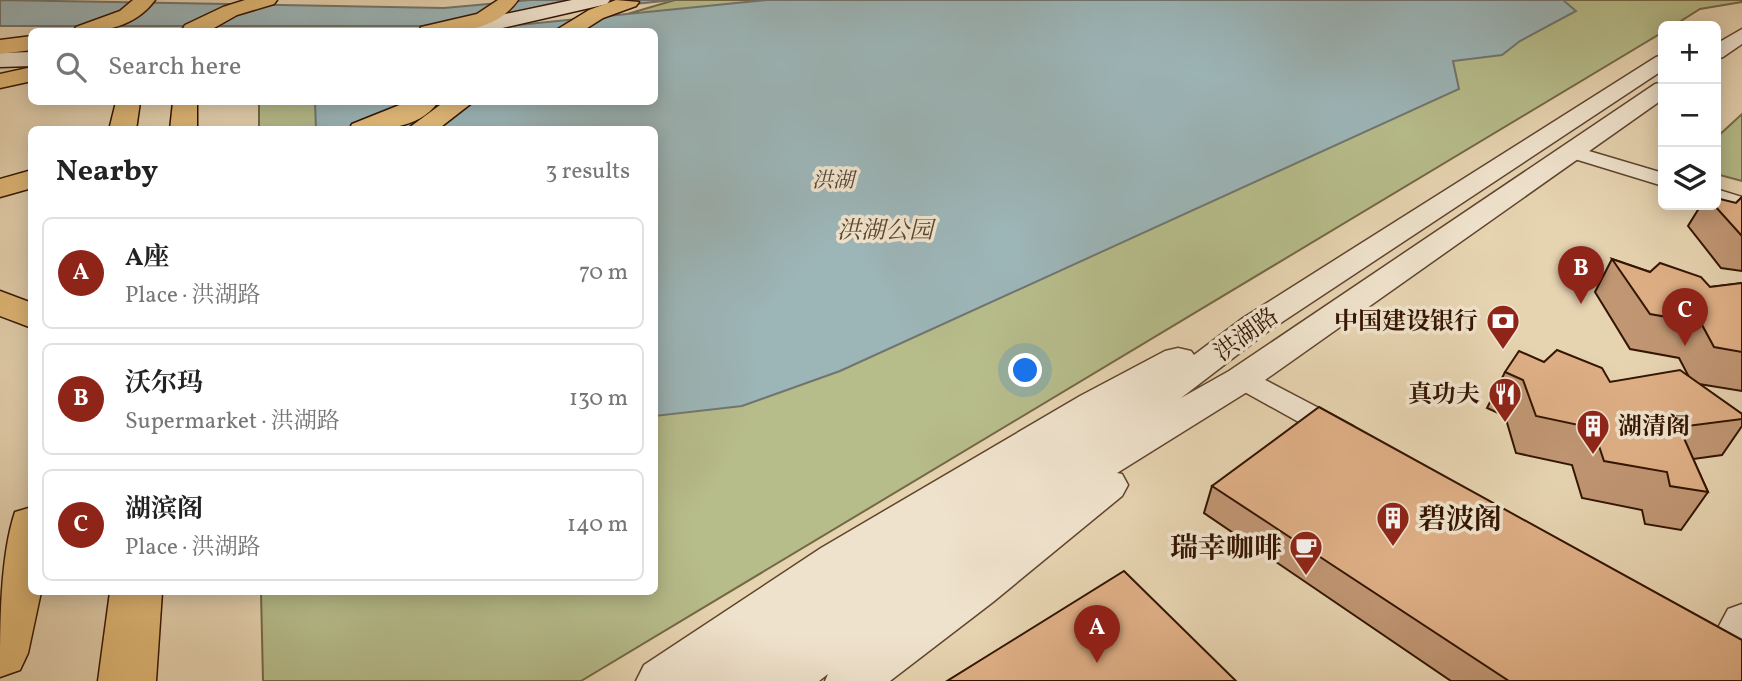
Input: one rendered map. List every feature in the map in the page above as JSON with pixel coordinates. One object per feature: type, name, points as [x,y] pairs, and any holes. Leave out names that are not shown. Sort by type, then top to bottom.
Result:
[{"type":"main road","points":[[94,28],[127,15],[145,0]]},
{"type":"main road","points":[[145,28],[151,0]]},
{"type":"main road","points":[[193,24],[267,0]]},
{"type":"main road","points":[[445,28],[478,20],[503,8],[508,0]]},
{"type":"main road","points":[[471,28],[600,0]]},
{"type":"main road","points":[[518,28],[633,1]]},
{"type":"main road","points":[[571,28],[596,14],[633,1]]},
{"type":"main road","points":[[0,47],[28,44]]},
{"type":"main road","points":[[0,60],[28,58]]},
{"type":"main road","points":[[0,69],[28,68]]},
{"type":"main road","points":[[0,81],[28,75]]},
{"type":"main road","points":[[374,126],[403,116],[420,105]]},
{"type":"main road","points":[[425,126],[456,105]]},
{"type":"main road","points":[[184,114],[202,126]]},
{"type":"main road","points":[[0,188],[28,179]]},
{"type":"main road","points":[[0,302],[28,315]]},
{"type":"main road","points":[[0,653],[28,541]]},
{"type":"main road","points":[[129,678],[136,595]]},
{"type":"street","points":[[1721,57],[1738,23]]},
{"type":"street","name":"洪湖路","points":[[840,621],[1194,373],[1255,325],[1658,64]]},
{"type":"street","name":"洪湖路","points":[[840,621],[1242,379],[1658,92]]},
{"type":"street","points":[[1572,152],[1658,178]]},
{"type":"street","points":[[1721,198],[1742,204]]},
{"type":"street","points":[[662,681],[837,560],[1038,438],[1180,358],[1255,325]]},
{"type":"street","points":[[851,681],[976,589],[1242,379],[1364,445]]},
{"type":"street","points":[[725,681],[840,621]]},
{"type":"street","points":[[779,681],[840,621]]},
{"type":"green space","name":"洪湖","points":[[675,0],[1742,0],[1700,9],[1681,21],[1658,21],[1658,35],[581,681],[263,681],[261,595],[658,595],[658,126],[259,126],[259,105],[658,105],[658,28],[632,28],[600,22]]},
{"type":"green space","points":[[1742,114],[1742,181],[1721,175],[1721,133]]},
{"type":"water","points":[[0,0],[444,8],[531,0],[673,0],[423,26],[0,26]]},
{"type":"water","name":"洪湖","points":[[766,0],[1563,0],[1576,11],[1520,41],[1502,55],[1453,61],[1459,89],[840,371],[742,406],[658,416],[658,126],[316,126],[315,105],[658,105],[658,28],[488,28]]},
{"type":"building","points":[[1742,197],[1742,236],[1719,210],[1721,210],[1721,199],[1736,203]]},
{"type":"building","points":[[1612,259],[1650,272],[1660,263],[1701,277],[1710,287],[1742,283],[1742,352],[1714,347],[1701,323],[1650,314]]},
{"type":"building","points":[[1557,350],[1602,368],[1610,382],[1680,370],[1742,414],[1742,419],[1679,427],[1708,492],[1670,486],[1667,472],[1604,461],[1593,428],[1536,416],[1523,380],[1505,372],[1519,351],[1544,362]]},
{"type":"building","points":[[1319,407],[1742,640],[1742,681],[1509,681],[1212,486]]},
{"type":"building","points":[[1124,571],[1236,681],[947,681],[992,653]]},
{"type":"place","name":"沃尔玛","points":[[1581,304]]},
{"type":"place","name":"湖滨阁","points":[[1685,346]]},
{"type":"place","name":"中国建设银行","points":[[1503,351]]},
{"type":"place","name":"真功夫","points":[[1505,424]]},
{"type":"place","name":"湖清阁","points":[[1593,456]]},
{"type":"place","name":"碧波阁","points":[[1393,548]]},
{"type":"place","name":"瑞幸咖啡","points":[[1306,577]]},
{"type":"place","name":"A座","points":[[1097,663]]},
{"type":"park label","name":"洪湖公园","points":[[885,230]]}]
